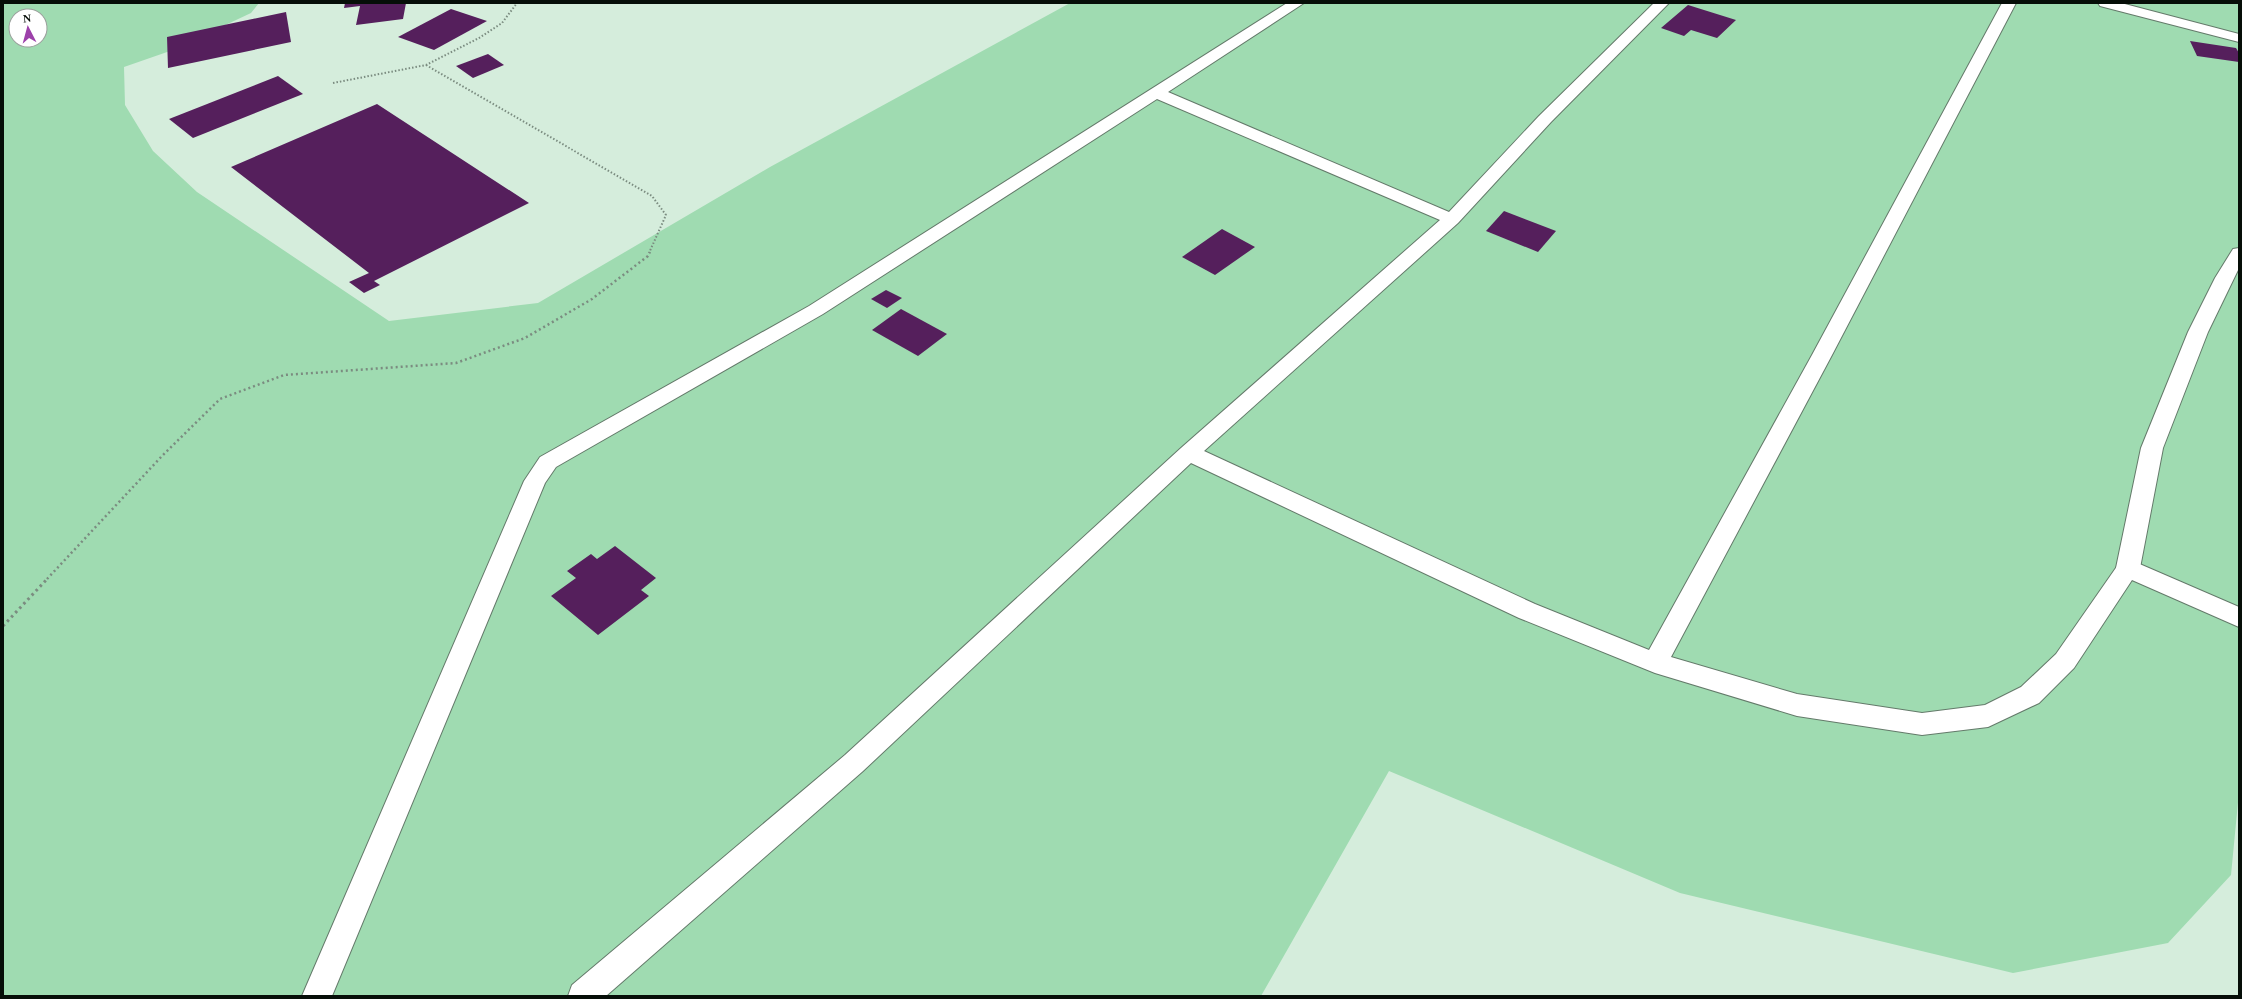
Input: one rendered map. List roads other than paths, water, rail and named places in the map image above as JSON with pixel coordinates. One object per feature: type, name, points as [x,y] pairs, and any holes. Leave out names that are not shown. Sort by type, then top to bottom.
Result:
[{"type":"street","points":[[317,996],[535,481],[548,462],[816,310],[1158,94],[1297,3]]},
{"type":"street","points":[[583,996],[854,763],[1189,453],[1452,219],[1545,119],[1662,3]]},
{"type":"street","points":[[1655,663],[1814,374],[1949,116],[1983,56],[2009,3]]},
{"type":"street","points":[[2105,3],[2239,38]]},
{"type":"street","points":[[1158,94],[1452,219]]},
{"type":"street","points":[[1189,453],[1527,611],[1655,663],[1797,705],[1922,724],[1988,716],[2030,695],[2065,661],[2128,568],[2152,448],[2198,332],[2224,278],[2239,253]]},
{"type":"street","points":[[2128,568],[2239,617]]}]
